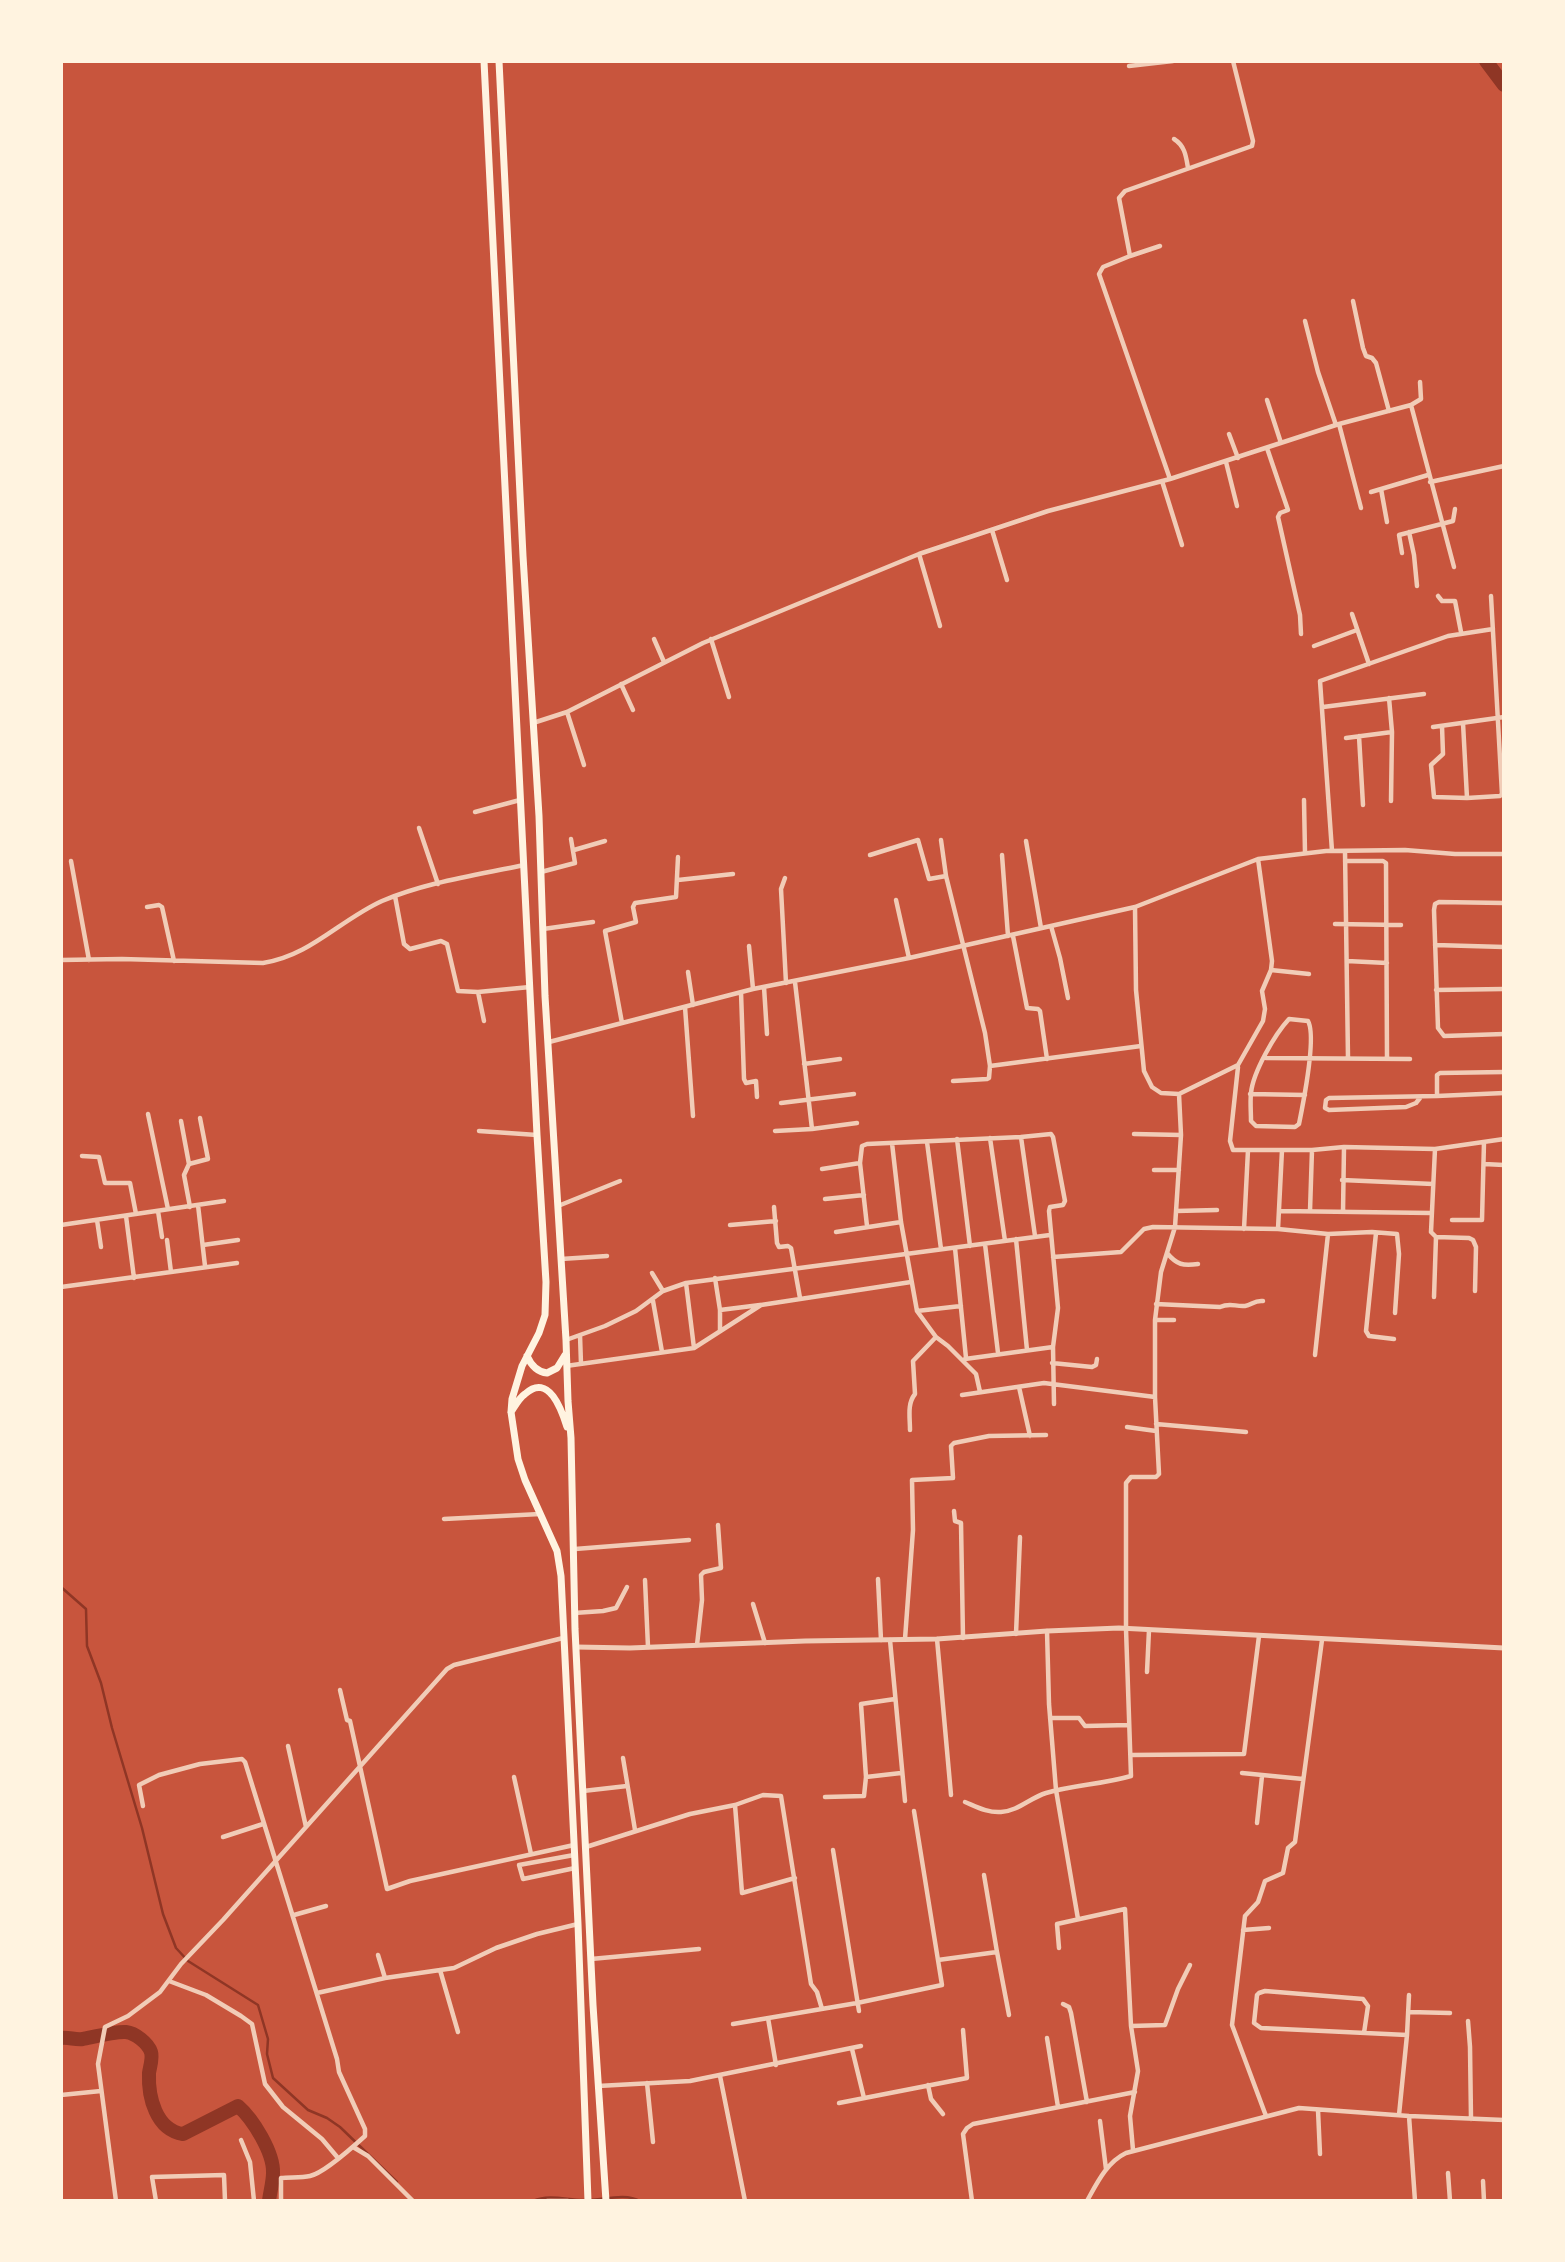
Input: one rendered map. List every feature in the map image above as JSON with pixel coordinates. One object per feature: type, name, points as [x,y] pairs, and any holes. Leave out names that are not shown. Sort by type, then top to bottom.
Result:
[{"type":"highway","points":[[484,61],[546,1296],[542,1325],[514,1388],[511,1412],[517,1460],[557,1551],[561,1581],[578,1924],[587,2199]]},
{"type":"highway","points":[[499,61],[557,1206],[567,1351],[582,1791],[606,2199]]},
{"type":"highway","points":[[521,817],[538,817]]},
{"type":"highway","points":[[527,1356],[530,1364],[547,1373],[557,1368],[567,1351]]},
{"type":"highway","points":[[511,1412],[524,1394],[534,1389],[545,1390],[554,1395],[559,1404],[571,1438]]},
{"type":"street","points":[[1129,66],[1173,61]]},
{"type":"street","points":[[1130,256],[1119,198],[1122,194],[1129,188],[1252,146],[1233,61]]},
{"type":"street","points":[[1174,139],[1186,153],[1188,168]]},
{"type":"street","points":[[1160,246],[1103,267],[1098,274],[1170,479]]},
{"type":"street","points":[[1353,301],[1363,348],[1366,356],[1376,363],[1389,411]]},
{"type":"street","points":[[1305,321],[1318,372],[1338,425],[1361,508]]},
{"type":"street","points":[[533,723],[567,712],[711,639],[919,554],[1096,497],[1170,479],[1338,425],[1411,405],[1421,399],[1420,382]]},
{"type":"street","points":[[1267,400],[1280,443]]},
{"type":"street","points":[[1411,405],[1454,567]]},
{"type":"street","points":[[1229,434],[1238,458]]},
{"type":"street","points":[[1267,448],[1288,511],[1280,513],[1278,517],[1300,615],[1301,634]]},
{"type":"street","points":[[1226,462],[1237,506]]},
{"type":"street","points":[[1430,482],[1504,466]]},
{"type":"street","points":[[1371,492],[1428,475]]},
{"type":"street","points":[[1162,481],[1182,545]]},
{"type":"street","points":[[1381,489],[1387,522]]},
{"type":"street","points":[[1402,553],[1398,537],[1409,531],[1455,520],[1455,509]]},
{"type":"street","points":[[992,530],[1007,580]]},
{"type":"street","points":[[1409,531],[1417,586]]},
{"type":"street","points":[[919,554],[940,626]]},
{"type":"street","points":[[1438,596],[1442,601],[1455,601],[1461,632]]},
{"type":"street","points":[[1442,726],[1443,754],[1431,765],[1433,794],[1436,798],[1502,794],[1501,718],[1491,596]]},
{"type":"street","points":[[1352,614],[1369,664]]},
{"type":"street","points":[[1332,851],[1321,681],[1461,632],[1493,629]]},
{"type":"street","points":[[1314,646],[1357,630]]},
{"type":"street","points":[[654,639],[664,662]]},
{"type":"street","points":[[711,639],[729,698]]},
{"type":"street","points":[[1497,683],[1504,682]]},
{"type":"street","points":[[621,684],[633,710]]},
{"type":"street","points":[[1323,707],[1424,694]]},
{"type":"street","points":[[1388,698],[1392,732],[1391,801]]},
{"type":"street","points":[[567,712],[584,765]]},
{"type":"street","points":[[1433,727],[1501,718]]},
{"type":"street","points":[[1463,723],[1467,798]]},
{"type":"street","points":[[1346,738],[1392,732]]},
{"type":"street","points":[[1359,736],[1363,805]]},
{"type":"street","points":[[475,812],[520,800]]},
{"type":"street","points":[[1304,800],[1304,853]]},
{"type":"street","points":[[419,828],[438,884]]},
{"type":"street","points":[[540,872],[575,863],[571,839]]},
{"type":"street","points":[[870,855],[918,840],[929,879],[946,876]]},
{"type":"street","points":[[941,840],[946,876],[985,1033],[990,1066],[987,1079],[953,1081]]},
{"type":"street","points":[[573,850],[605,841]]},
{"type":"street","points":[[1026,841],[1041,928]]},
{"type":"street","points":[[549,1042],[753,989],[909,958],[1135,907],[1258,859],[1332,851],[1405,850],[1504,854]]},
{"type":"street","points":[[1345,851],[1349,1058]]},
{"type":"street","points":[[1002,855],[1010,936],[1027,1008],[1037,1008],[1040,1011],[1047,1059]]},
{"type":"street","points":[[622,1023],[605,930],[636,922],[633,907],[635,904],[676,897],[678,857]]},
{"type":"street","points":[[1258,859],[1271,970],[1262,991],[1265,1009],[1263,1021],[1236,1071],[1230,1144],[1233,1150],[1312,1150],[1344,1147],[1435,1149],[1504,1139]]},
{"type":"street","points":[[71,861],[89,960]]},
{"type":"street","points":[[1345,861],[1385,862],[1387,1058]]},
{"type":"street","points":[[61,960],[263,963],[281,960],[305,950],[371,907],[395,897],[438,884],[524,865]]},
{"type":"street","points":[[678,880],[733,874]]},
{"type":"street","points":[[785,878],[781,889],[786,983]]},
{"type":"street","points":[[395,897],[404,944],[410,949],[445,942],[458,991],[478,992],[530,986]]},
{"type":"street","points":[[896,900],[909,958]]},
{"type":"street","points":[[1504,903],[1435,904],[1438,1028],[1444,1036],[1504,1034]]},
{"type":"street","points":[[147,906],[162,907],[174,961]]},
{"type":"street","points":[[1135,907],[1136,989],[1141,1046],[1144,1071],[1152,1087],[1161,1093],[1179,1094],[1238,1065]]},
{"type":"street","points":[[543,929],[593,922]]},
{"type":"street","points":[[1335,924],[1401,925]]},
{"type":"street","points":[[1051,926],[1068,998]]},
{"type":"street","points":[[1435,945],[1504,947]]},
{"type":"street","points":[[749,946],[753,989]]},
{"type":"street","points":[[1347,961],[1387,962]]},
{"type":"street","points":[[1271,970],[1308,974]]},
{"type":"street","points":[[688,972],[693,1005]]},
{"type":"street","points":[[795,982],[812,1129]]},
{"type":"street","points":[[764,987],[767,1034]]},
{"type":"street","points":[[1436,990],[1504,989]]},
{"type":"street","points":[[478,992],[484,1021]]},
{"type":"street","points":[[741,992],[744,1079],[746,1083],[756,1081],[757,1097]]},
{"type":"street","points":[[685,1007],[693,1116]]},
{"type":"street","points":[[1289,1019],[1308,1021],[1310,1058],[1299,1124],[1295,1126],[1252,1125],[1253,1083],[1265,1058],[1289,1019]]},
{"type":"street","points":[[990,1066],[1141,1046]]},
{"type":"street","points":[[1265,1058],[1410,1059]]},
{"type":"street","points":[[804,1064],[841,1059]]},
{"type":"street","points":[[1437,1096],[1437,1075],[1440,1073],[1504,1072]]},
{"type":"street","points":[[1420,1098],[1412,1106],[1325,1108],[1327,1098],[1420,1098],[1504,1093]]},
{"type":"street","points":[[781,1103],[854,1094]]},
{"type":"street","points":[[965,1802],[987,1811],[1003,1812],[1056,1790],[1130,1777],[1126,1483],[1131,1477],[1159,1476],[1154,1397],[1155,1320],[1166,1253],[1175,1227],[1181,1135],[1179,1094]]},
{"type":"street","points":[[1251,1094],[1305,1095]]},
{"type":"street","points":[[1369,1097],[1370,1108]]},
{"type":"street","points":[[148,1114],[167,1209]]},
{"type":"street","points":[[189,1164],[208,1159],[200,1118]]},
{"type":"street","points":[[181,1121],[189,1164],[184,1175],[190,1207]]},
{"type":"street","points":[[775,1131],[857,1123]]},
{"type":"street","points":[[479,1131],[537,1135]]},
{"type":"street","points":[[867,1226],[860,1163],[862,1146],[1051,1134],[1065,1201],[1063,1205],[1049,1209],[1058,1308],[1052,1363],[1054,1404]]},
{"type":"street","points":[[1134,1134],[1181,1135]]},
{"type":"street","points":[[1021,1137],[1035,1237]]},
{"type":"street","points":[[990,1138],[1004,1241]]},
{"type":"street","points":[[957,1139],[970,1246]]},
{"type":"street","points":[[927,1142],[941,1249]]},
{"type":"street","points":[[1452,1220],[1482,1220],[1484,1142]]},
{"type":"street","points":[[892,1143],[901,1222],[917,1311],[936,1337],[963,1359],[976,1374],[980,1392]]},
{"type":"street","points":[[1343,1212],[1344,1147]]},
{"type":"street","points":[[1435,1149],[1431,1232],[1436,1237],[1473,1240],[1476,1247],[1475,1291]]},
{"type":"street","points":[[1244,1229],[1248,1150]]},
{"type":"street","points":[[1278,1229],[1282,1150]]},
{"type":"street","points":[[1310,1211],[1312,1150]]},
{"type":"street","points":[[82,1156],[99,1157],[104,1183],[130,1183],[136,1214]]},
{"type":"street","points":[[822,1169],[860,1163]]},
{"type":"street","points":[[1484,1164],[1504,1165]]},
{"type":"street","points":[[1154,1170],[1179,1170]]},
{"type":"street","points":[[1342,1180],[1433,1184]]},
{"type":"street","points":[[557,1206],[620,1181]]},
{"type":"street","points":[[825,1199],[864,1195]]},
{"type":"street","points":[[61,1225],[224,1201]]},
{"type":"street","points":[[198,1205],[205,1266]]},
{"type":"street","points":[[774,1207],[778,1245],[790,1246],[800,1298]]},
{"type":"street","points":[[1176,1211],[1217,1210]]},
{"type":"street","points":[[158,1211],[171,1272]]},
{"type":"street","points":[[1279,1211],[1431,1213]]},
{"type":"street","points":[[126,1216],[134,1278]]},
{"type":"street","points":[[97,1220],[101,1247]]},
{"type":"street","points":[[730,1225],[776,1221]]},
{"type":"street","points":[[836,1231],[901,1222]]},
{"type":"street","points":[[1053,1257],[1121,1252],[1144,1230],[1153,1227],[1397,1234],[1395,1313]]},
{"type":"street","points":[[1376,1233],[1366,1331],[1369,1336],[1394,1339]]},
{"type":"street","points":[[1315,1354],[1328,1234]]},
{"type":"street","points":[[566,1340],[605,1326],[653,1301],[663,1292],[686,1283],[1050,1235]]},
{"type":"street","points":[[1434,1297],[1436,1237]]},
{"type":"street","points":[[1016,1239],[1027,1350]]},
{"type":"street","points":[[203,1245],[238,1240]]},
{"type":"street","points":[[985,1244],[999,1353]]},
{"type":"street","points":[[955,1248],[963,1359]]},
{"type":"street","points":[[1166,1253],[1174,1262],[1183,1266],[1198,1264]]},
{"type":"street","points":[[561,1259],[607,1256]]},
{"type":"street","points":[[61,1287],[237,1263]]},
{"type":"street","points":[[652,1273],[663,1292]]},
{"type":"street","points":[[715,1278],[720,1330]]},
{"type":"street","points":[[720,1310],[911,1282]]},
{"type":"street","points":[[686,1283],[694,1348]]},
{"type":"street","points":[[1156,1304],[1220,1307],[1228,1303],[1246,1306],[1255,1300],[1263,1301]]},
{"type":"street","points":[[653,1301],[662,1352]]},
{"type":"street","points":[[566,1366],[694,1348],[761,1305]]},
{"type":"street","points":[[917,1311],[961,1306]]},
{"type":"street","points":[[1155,1320],[1174,1320]]},
{"type":"street","points":[[580,1335],[581,1364]]},
{"type":"street","points":[[910,1430],[909,1405],[915,1394],[913,1361],[936,1337]]},
{"type":"street","points":[[963,1359],[1053,1348]]},
{"type":"street","points":[[1052,1363],[1092,1367],[1097,1364],[1097,1359]]},
{"type":"street","points":[[962,1395],[1033,1384],[1154,1397]]},
{"type":"street","points":[[1019,1387],[1030,1436]]},
{"type":"street","points":[[1156,1424],[1246,1432]]},
{"type":"street","points":[[1127,1427],[1156,1431]]},
{"type":"street","points":[[905,1639],[912,1543],[912,1480],[953,1478],[951,1446],[954,1443],[989,1436],[1046,1435]]},
{"type":"street","points":[[954,1511],[956,1522],[961,1523],[963,1638]]},
{"type":"street","points":[[444,1519],[540,1514]]},
{"type":"street","points":[[697,1646],[701,1575],[721,1568],[718,1525]]},
{"type":"street","points":[[1016,1634],[1020,1538]]},
{"type":"street","points":[[575,1549],[689,1540]]},
{"type":"street","points":[[878,1579],[881,1640]]},
{"type":"street","points":[[645,1580],[648,1647]]},
{"type":"street","points":[[574,1613],[616,1608],[627,1587]]},
{"type":"street","points":[[753,1604],[765,1643]]},
{"type":"street","points":[[576,1647],[937,1639],[1047,1631],[1126,1629],[1504,1648]]},
{"type":"street","points":[[1147,1672],[1149,1630]]},
{"type":"street","points":[[1047,1631],[1056,1790],[1078,1919]]},
{"type":"street","points":[[1131,1755],[1244,1754],[1259,1636]]},
{"type":"street","points":[[116,2201],[98,2064],[105,2027],[128,2016],[160,1992],[181,1964],[449,1668],[563,1637]]},
{"type":"street","points":[[937,1639],[951,1796]]},
{"type":"street","points":[[890,1640],[905,1801]]},
{"type":"street","points":[[1266,2116],[1232,2025],[1243,1930],[1245,1916],[1258,1902],[1265,1881],[1283,1873],[1288,1848],[1295,1842],[1322,1640]]},
{"type":"street","points":[[340,1690],[347,1720],[350,1721],[387,1889],[410,1881],[574,1845]]},
{"type":"street","points":[[825,1797],[862,1797],[866,1793],[861,1704],[895,1699]]},
{"type":"street","points":[[1050,1718],[1079,1718],[1085,1726],[1129,1725]]},
{"type":"street","points":[[288,1746],[306,1827]]},
{"type":"street","points":[[623,1758],[635,1830]]},
{"type":"street","points":[[143,1807],[139,1785],[159,1775],[200,1764],[242,1759],[245,1762],[294,1915],[339,2072],[365,2129],[365,2136],[355,2145],[310,2176],[281,2178],[281,2201]]},
{"type":"street","points":[[866,1777],[901,1773]]},
{"type":"street","points":[[1242,1773],[1303,1779]]},
{"type":"street","points":[[1257,1823],[1262,1776]]},
{"type":"street","points":[[514,1777],[531,1854]]},
{"type":"street","points":[[582,1791],[628,1786]]},
{"type":"street","points":[[586,1847],[690,1814],[734,1805],[763,1795],[781,1796],[811,1984],[817,1992],[822,2009]]},
{"type":"street","points":[[734,1805],[742,1893],[796,1878]]},
{"type":"street","points":[[733,2024],[858,2003],[942,1985],[914,1811]]},
{"type":"street","points":[[223,1837],[263,1824]]},
{"type":"street","points":[[833,1850],[859,2011]]},
{"type":"street","points":[[574,1855],[519,1865],[523,1880],[575,1868]]},
{"type":"street","points":[[984,1875],[1009,2015]]},
{"type":"street","points":[[294,1915],[326,1906]]},
{"type":"street","points":[[1059,1948],[1057,1924],[1125,1909],[1131,2026],[1138,2071],[1130,2116],[1133,2150]]},
{"type":"street","points":[[317,1993],[385,1978],[454,1968],[496,1948],[578,1924]]},
{"type":"street","points":[[1243,1930],[1269,1928]]},
{"type":"street","points":[[591,1959],[699,1950]]},
{"type":"street","points":[[938,1960],[997,1952]]},
{"type":"street","points":[[378,1955],[385,1978]]},
{"type":"street","points":[[1131,2026],[1165,2025],[1190,1965]]},
{"type":"street","points":[[440,1970],[458,2032]]},
{"type":"street","points":[[169,1981],[206,1995],[252,2024],[265,2084],[283,2107],[322,2139],[338,2158]]},
{"type":"street","points":[[1364,2033],[1368,2006],[1363,1999],[1265,1991],[1257,1996],[1254,2019],[1256,2026],[1364,2033],[1407,2035]]},
{"type":"street","points":[[1399,2115],[1409,1995]]},
{"type":"street","points":[[1063,2004],[1069,2007],[1071,2013],[1087,2102]]},
{"type":"street","points":[[1409,2012],[1450,2013]]},
{"type":"street","points":[[768,2018],[776,2064]]},
{"type":"street","points":[[1468,2021],[1471,2119]]},
{"type":"street","points":[[839,2104],[968,2077],[963,2030]]},
{"type":"street","points":[[1047,2038],[1058,2107]]},
{"type":"street","points":[[598,2086],[690,2081],[861,2046]]},
{"type":"street","points":[[852,2049],[864,2098]]},
{"type":"street","points":[[720,2076],[745,2201]]},
{"type":"street","points":[[647,2083],[653,2141]]},
{"type":"street","points":[[928,2085],[931,2099],[943,2114]]},
{"type":"street","points":[[61,2095],[101,2091]]},
{"type":"street","points":[[972,2201],[963,2134],[967,2128],[974,2124],[1135,2092]]},
{"type":"street","points":[[1087,2201],[1115,2160],[1133,2150],[1299,2108],[1504,2120]]},
{"type":"street","points":[[1318,2110],[1320,2154]]},
{"type":"street","points":[[1409,2116],[1415,2201]]},
{"type":"street","points":[[1100,2122],[1106,2170]]},
{"type":"street","points":[[241,2140],[250,2162],[254,2201]]},
{"type":"street","points":[[355,2145],[413,2201]]},
{"type":"street","points":[[1448,2173],[1450,2201]]},
{"type":"street","points":[[156,2201],[152,2177],[225,2175],[225,2201]]},
{"type":"street","points":[[1483,2181],[1484,2201]]},
{"type":"street","points":[[547,2201],[568,2201]]},
{"type":"waterway","points":[[1486,61],[1504,85]]},
{"type":"waterway","points":[[61,1587],[86,1609],[87,1646],[101,1683],[163,1914],[176,1948],[188,1961],[258,2005],[268,2039],[267,2054],[273,2078],[308,2110],[340,2127],[397,2182]]},
{"type":"waterway","points":[[61,2038],[83,2039],[122,2032],[141,2039],[152,2054],[149,2073],[152,2102],[160,2119],[174,2131],[183,2134],[238,2106],[256,2128],[270,2156],[273,2173],[269,2201]]},
{"type":"waterway","points":[[533,2201],[546,2198],[590,2200],[620,2197],[640,2201]]}]
